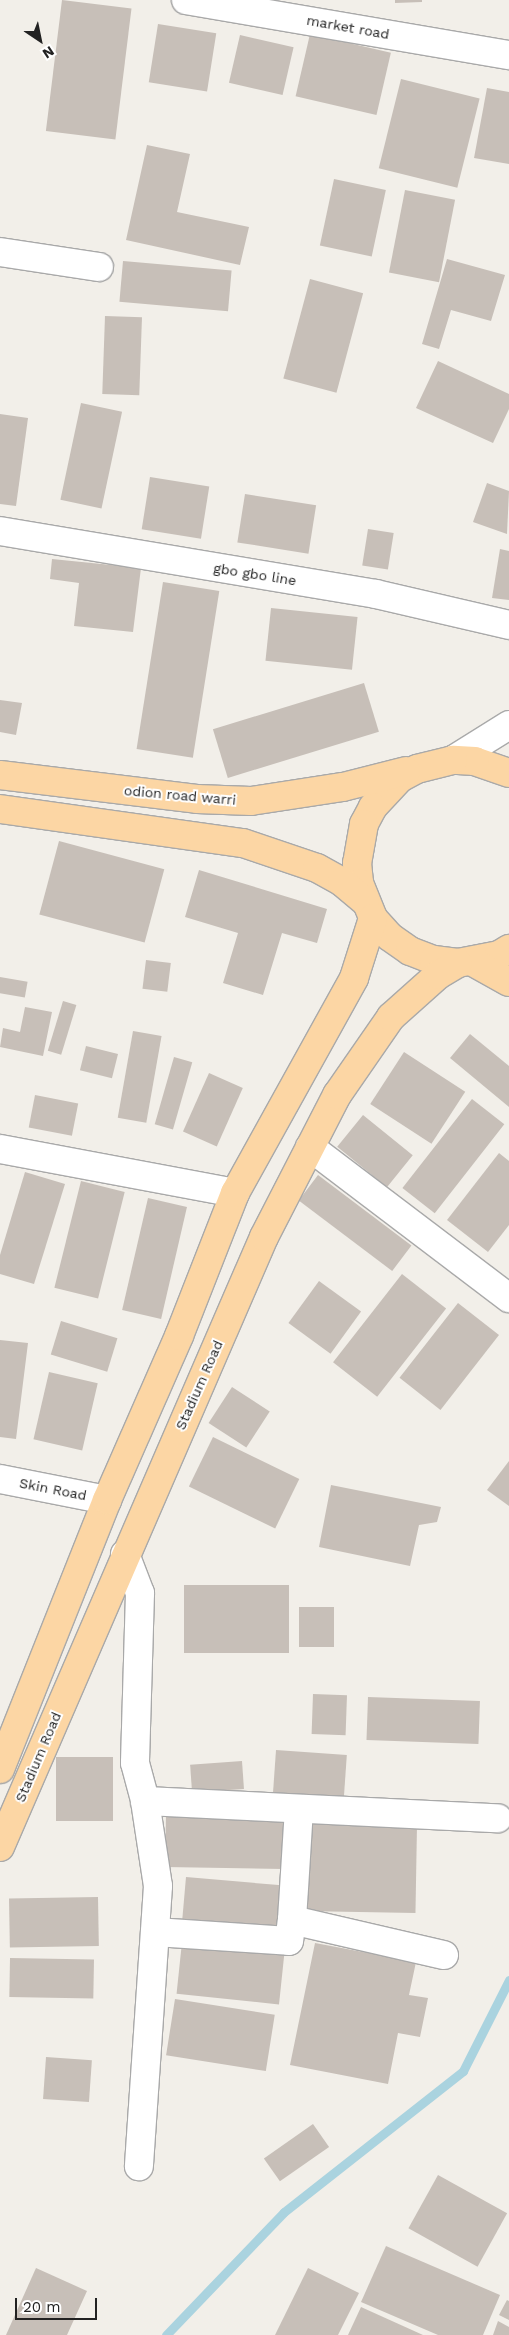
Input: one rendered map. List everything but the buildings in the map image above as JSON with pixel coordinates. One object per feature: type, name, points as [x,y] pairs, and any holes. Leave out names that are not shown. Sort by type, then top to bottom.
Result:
[{"type":"main road","name":"odion road warri","points":[[0,775],[197,799],[251,801],[343,786],[453,760],[475,761],[509,773]]},
{"type":"main road","points":[[0,1768],[107,1500],[179,1336],[236,1193],[354,978],[369,910],[357,863],[364,824],[385,791],[417,769]]},
{"type":"main road","points":[[1,813],[242,843],[317,868],[342,882],[369,910],[390,937],[410,952],[434,960],[466,963],[509,982]]},
{"type":"main road","name":"Stadium Road","points":[[0,1847],[125,1554],[264,1237],[337,1095],[391,1017],[438,975],[466,963],[509,949]]},
{"type":"street","name":"market road","points":[[186,0],[509,55]]},
{"type":"street","points":[[0,252],[99,267]]},
{"type":"street","name":"gbo gbo line","points":[[0,531],[376,594],[509,625]]},
{"type":"street","points":[[453,760],[509,725]]},
{"type":"street","points":[[310,1147],[509,1298]]},
{"type":"street","points":[[0,1149],[236,1193]]},
{"type":"street","name":"Skin Road","points":[[0,1479],[107,1500]]},
{"type":"street","points":[[125,1554],[140,1593],[135,1763],[145,1801],[158,1886],[139,2166]]},
{"type":"street","points":[[145,1801],[498,1818]]},
{"type":"street","points":[[155,1932],[289,1941],[292,1920],[298,1809]]},
{"type":"street","points":[[292,1920],[444,1955]]},
{"type":"waterway","points":[[166,2335],[284,2212],[463,2071],[509,1980]]}]
